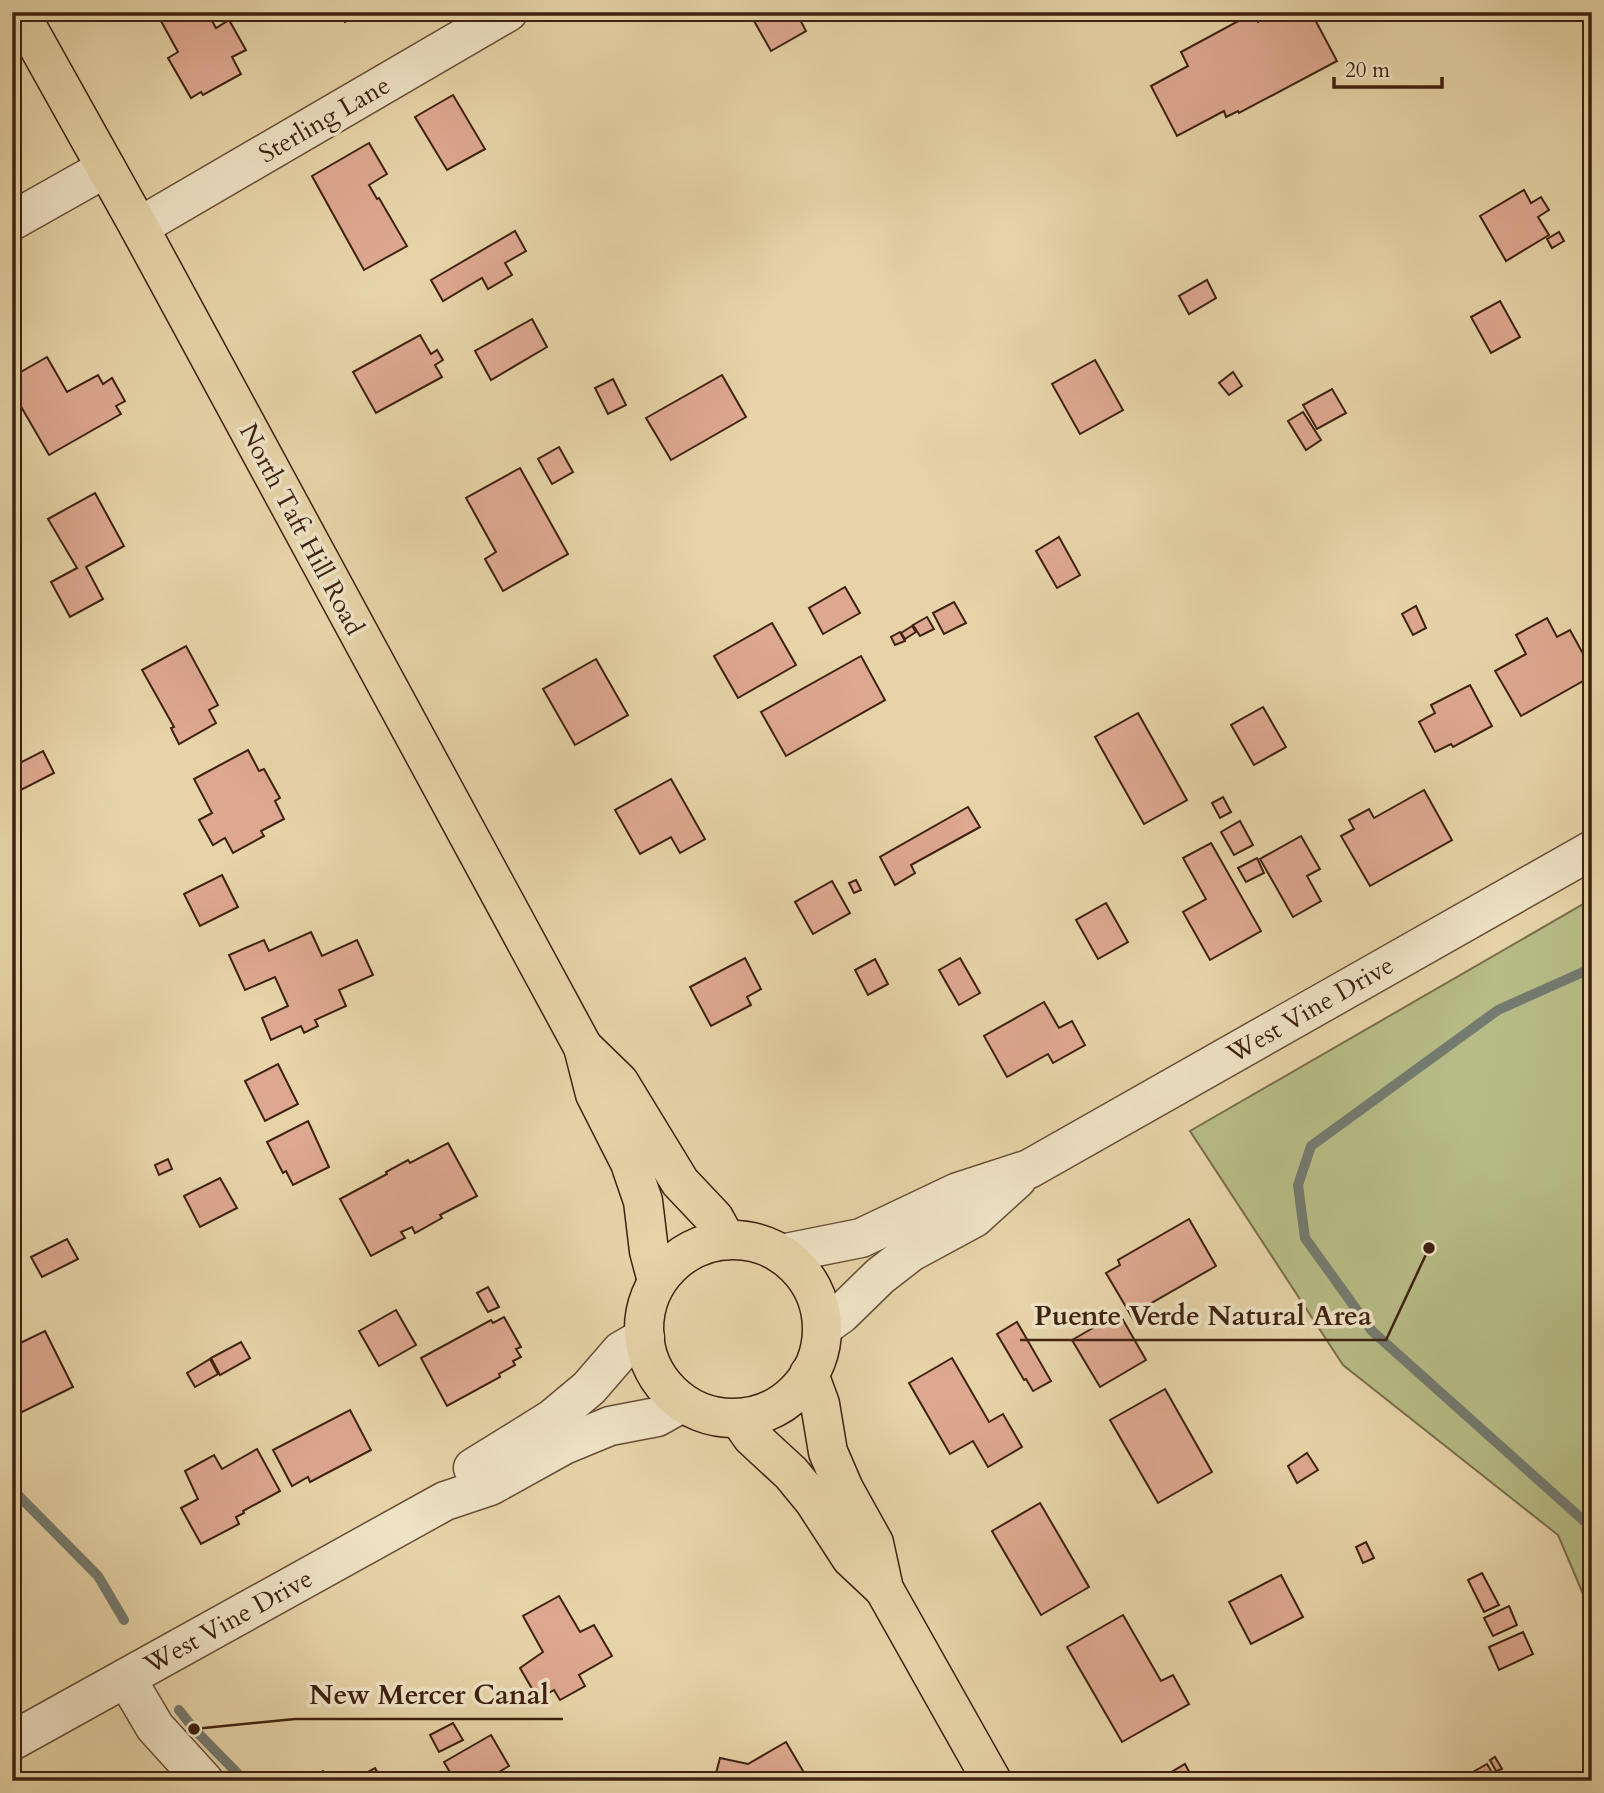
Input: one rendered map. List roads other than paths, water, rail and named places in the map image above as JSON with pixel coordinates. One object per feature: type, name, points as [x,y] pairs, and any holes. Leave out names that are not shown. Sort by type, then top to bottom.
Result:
[{"type":"main road","name":"North Taft Hill Road","points":[[19,12],[139,226],[583,1047],[595,1094],[630,1163],[643,1201],[649,1251],[657,1281]]},
{"type":"main road","name":"North Taft Hill Road","points":[[583,1047],[619,1082],[680,1182],[714,1218],[725,1238]]},
{"type":"main road","points":[[725,1238],[755,1241],[781,1254],[795,1265],[809,1283],[818,1303],[823,1327],[819,1351],[809,1374],[797,1392],[779,1406],[757,1416],[740,1420],[710,1415],[682,1404],[666,1388],[647,1356],[647,1308],[657,1281],[677,1260],[701,1245],[725,1238]]},
{"type":"main road","points":[[809,1374],[820,1404],[828,1452],[844,1489],[874,1543],[884,1589],[992,1781]]},
{"type":"main road","points":[[740,1420],[752,1437],[791,1473],[814,1501],[851,1558],[884,1589]]},
{"type":"street","name":"Sterling Lane","points":[[139,226],[508,12]]},
{"type":"street","points":[[12,221],[106,169]]},
{"type":"street","name":"West Vine Drive","points":[[781,1254],[861,1238],[958,1192],[1029,1169],[1592,850]]},
{"type":"street","name":"West Vine Drive","points":[[823,1327],[911,1252],[974,1218],[1029,1169]]},
{"type":"street","name":"West Vine Drive","points":[[444,1501],[474,1467],[552,1419],[589,1388],[621,1351],[645,1337]]},
{"type":"street","name":"West Vine Drive","points":[[12,1741],[444,1501],[490,1486],[564,1445],[610,1426],[657,1417],[682,1404]]},
{"type":"street","points":[[126,1678],[155,1727],[204,1781]]},
{"type":"waterway","points":[[1592,968],[1498,1010],[1311,1146],[1298,1185],[1305,1238],[1372,1331],[1592,1528]]},
{"type":"waterway","points":[[12,1489],[98,1576],[124,1620]]},
{"type":"waterway","points":[[179,1710],[245,1781]]},
{"type":"place","name":"Puente Verde Natural Area","points":[[1429,1248]]},
{"type":"place","name":"New Mercer Canal","points":[[194,1729]]}]
